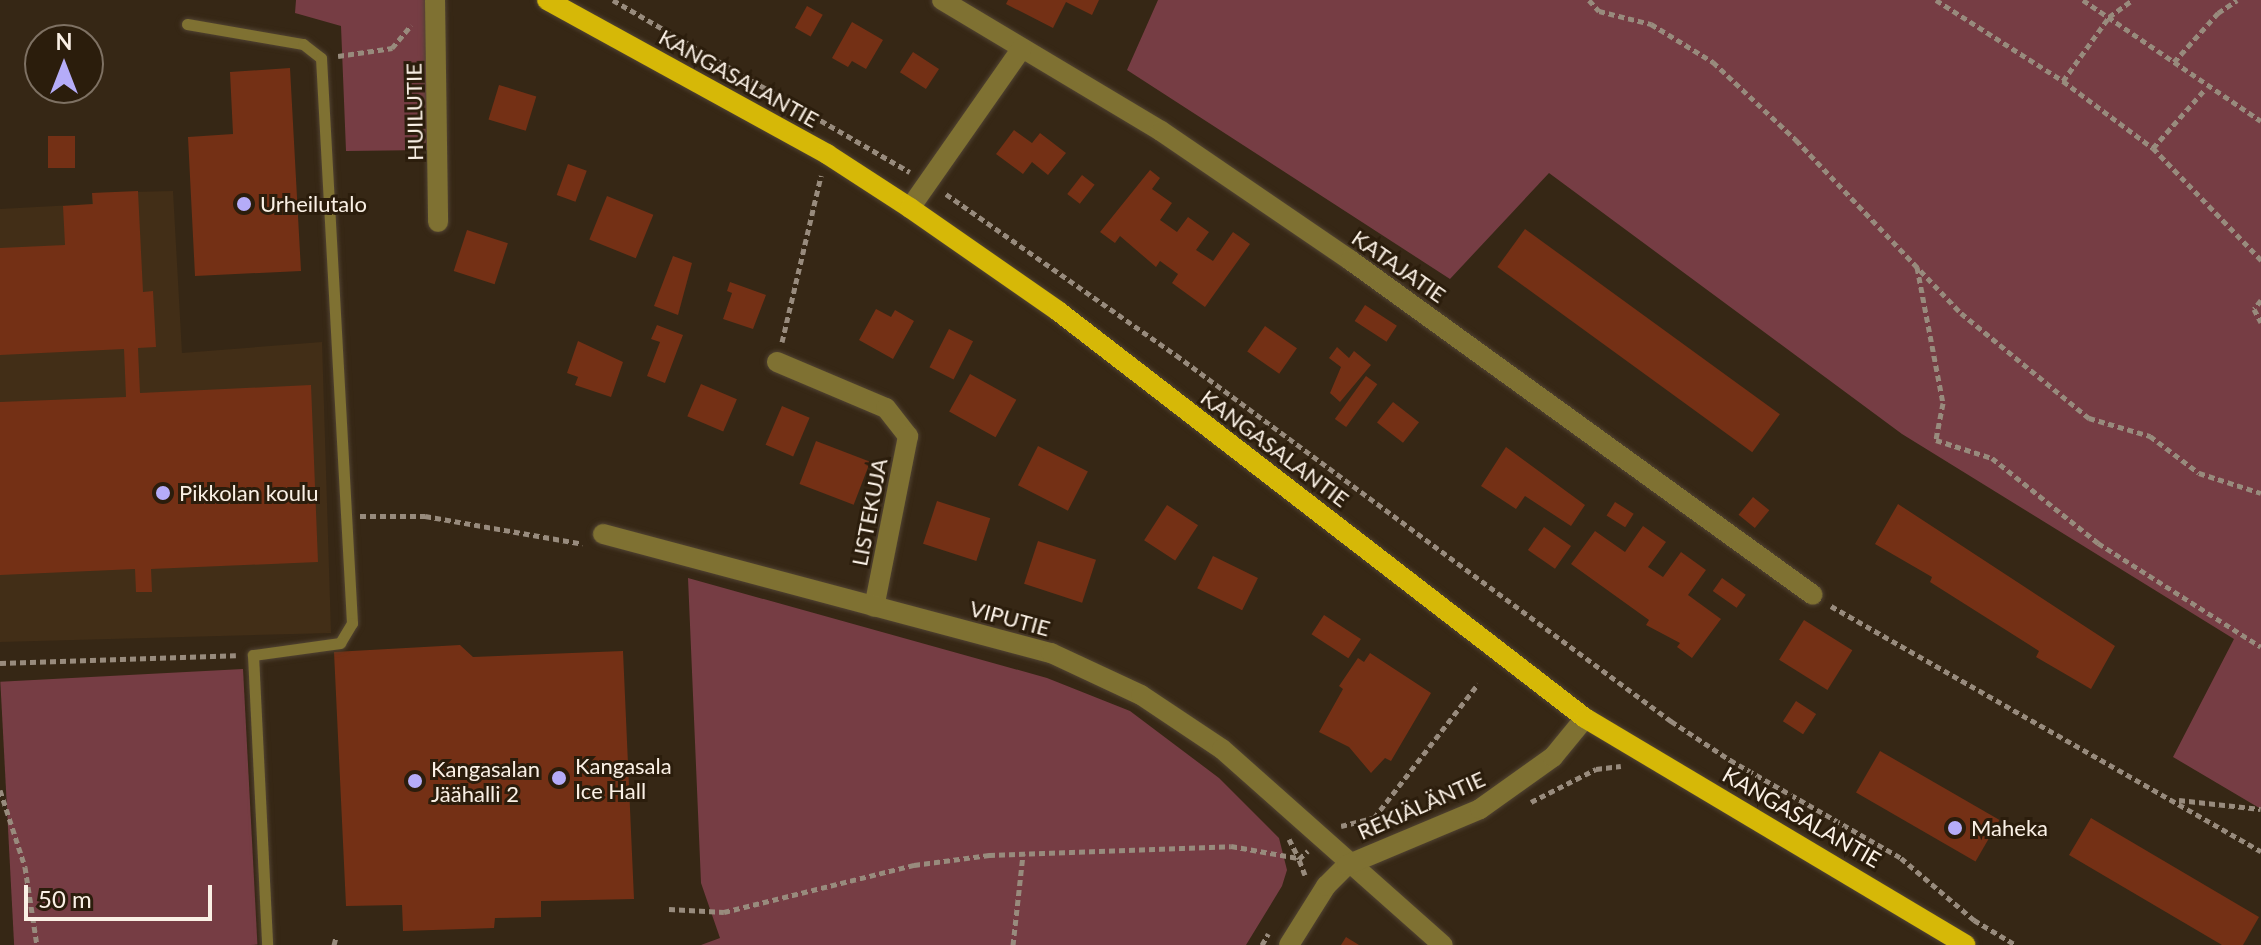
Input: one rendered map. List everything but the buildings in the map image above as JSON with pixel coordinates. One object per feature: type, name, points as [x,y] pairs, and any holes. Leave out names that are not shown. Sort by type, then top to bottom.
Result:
[{"type":"main road","name":"KANGASALANTIE","points":[[547,0],[827,154],[910,208],[1058,311],[1585,718],[1966,945]]},
{"type":"street","name":"HUILUTIE","points":[[435,0],[438,222]]},
{"type":"street","name":"KATAJATIE","points":[[942,0],[1161,131],[1350,260],[1813,595]]},
{"type":"street","points":[[910,208],[1022,48]]},
{"type":"street","name":"LISTEKUJA","points":[[777,362],[886,408],[908,436],[874,607]]},
{"type":"street","name":"VIPUTIE","points":[[597,540],[1051,653],[1141,695],[1222,749],[1347,865],[1443,945]]},
{"type":"street","name":"REKIÄLÄNTIE","points":[[1289,945],[1326,886],[1347,865],[1480,809],[1553,757],[1585,718]]},
{"type":"lane","points":[[187,24],[303,44],[321,58],[347,516],[350,633],[340,643],[253,655],[267,945]]},
{"type":"path","points":[[613,0],[928,182],[1176,355],[1633,694],[1730,760],[1901,858],[1974,920],[2016,945]]},
{"type":"path","points":[[1589,0],[1599,11],[1651,24],[1713,62],[1796,140],[1916,266],[2008,355],[2089,418],[2150,436],[2199,473],[2261,493]]},
{"type":"path","points":[[1936,0],[2063,81],[2153,148],[2261,260]]},
{"type":"path","points":[[2083,0],[2174,62],[2206,88],[2261,121]]},
{"type":"path","points":[[2063,81],[2109,17],[2132,0]]},
{"type":"path","points":[[2174,62],[2237,0]]},
{"type":"path","points":[[321,58],[392,48],[410,31],[412,16]]},
{"type":"path","points":[[2153,148],[2206,88]]},
{"type":"path","points":[[777,362],[827,154]]},
{"type":"path","points":[[1916,266],[1943,403],[1936,440],[1992,458],[2098,543],[2261,647]]},
{"type":"path","points":[[2261,300],[2254,309],[2261,322]]},
{"type":"path","points":[[347,516],[425,516],[597,540]]},
{"type":"path","points":[[1813,595],[2040,728],[2178,800],[2261,851]]},
{"type":"path","points":[[0,663],[253,655]]},
{"type":"path","points":[[1299,859],[1338,826],[1374,818],[1478,684]]},
{"type":"path","points":[[1529,804],[1596,769],[1633,769]]},
{"type":"path","points":[[0,790],[25,867],[37,945]]},
{"type":"path","points":[[2178,800],[2261,809]]},
{"type":"path","points":[[1281,830],[1306,873],[1326,886]]},
{"type":"path","points":[[669,909],[724,912],[914,865],[1023,854],[1231,846],[1299,859]]},
{"type":"path","points":[[1013,945],[1023,854]]},
{"type":"path","points":[[1299,885],[1306,873]]},
{"type":"path","points":[[1262,945],[1276,921]]},
{"type":"path","points":[[334,945],[336,937]]},
{"type":"shaded area","points":[[296,0],[433,0],[427,150],[346,151],[341,26],[295,13]]},
{"type":"shaded area","points":[[1158,0],[2261,0],[2261,809],[2173,757],[2234,639],[1902,434],[1549,173],[1450,279],[1127,70]]},
{"type":"shaded area","name":"Pikkolan koulu","points":[[173,191],[182,353],[322,342],[331,633],[0,642],[0,209],[92,204],[92,193]]},
{"type":"shaded area","points":[[688,578],[1047,678],[1130,711],[1219,778],[1279,838],[1287,870],[1282,886],[1246,945],[701,945],[720,938],[701,883]]},
{"type":"shaded area","points":[[243,669],[257,945],[14,945],[0,682]]},
{"type":"place","name":"Urheilutalo","points":[[244,204]]},
{"type":"place","name":"Pikkolan koulu","points":[[163,493]]},
{"type":"place","name":"Kangasala Ice Hall","points":[[559,778]]},
{"type":"place","name":"Kangasalan Jäähalli 2","points":[[415,781]]},
{"type":"place","name":"Maheka","points":[[1955,828]]}]
